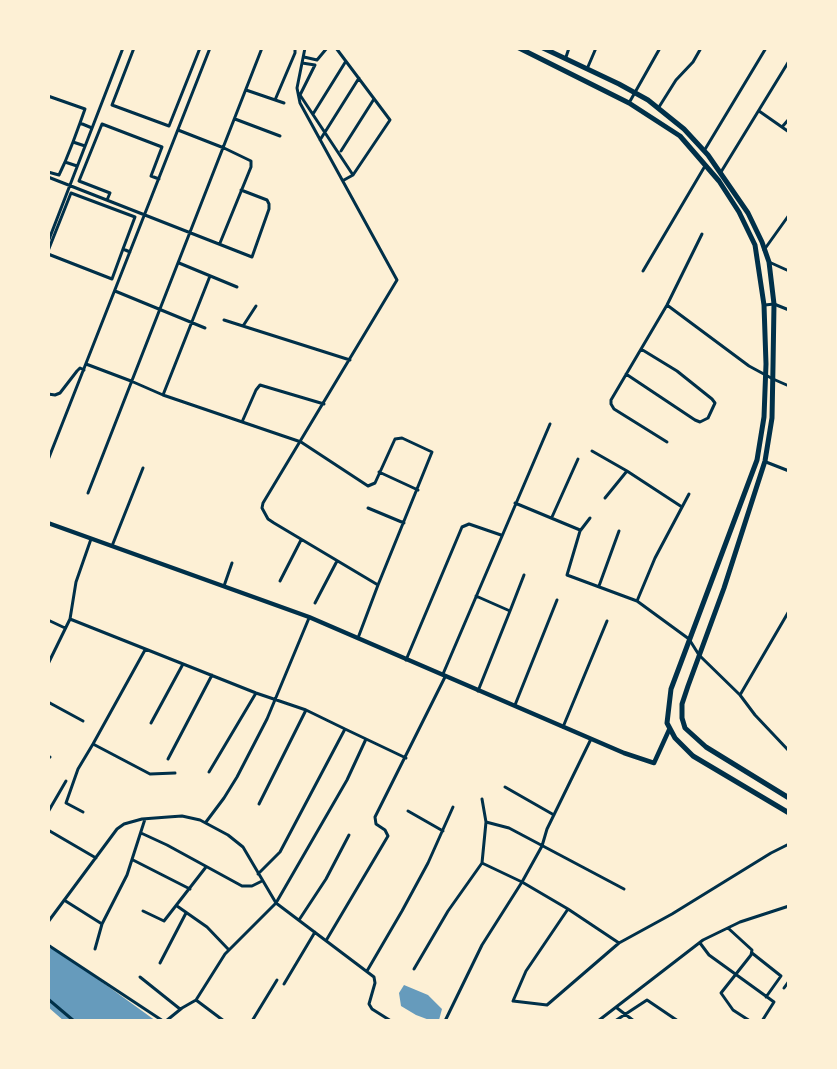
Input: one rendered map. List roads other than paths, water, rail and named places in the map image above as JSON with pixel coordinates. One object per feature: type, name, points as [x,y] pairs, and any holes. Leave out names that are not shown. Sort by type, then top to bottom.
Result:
[{"type":"main road","points":[[519,48],[629,103],[680,136],[706,164],[740,212],[755,245],[764,305],[765,375],[764,417],[758,460],[671,689],[667,723],[675,738],[693,756],[789,813]]},
{"type":"main road","points":[[543,48],[635,93],[684,129],[721,172],[748,213],[769,262],[774,304],[773,380],[772,418],[765,461],[724,588],[682,704],[685,728],[706,747],[789,798]]},
{"type":"street","points":[[48,242],[50,231],[70,186],[123,48]]},
{"type":"street","points":[[134,48],[112,105],[169,126],[200,48]]},
{"type":"street","points":[[48,457],[210,48]]},
{"type":"street","points":[[88,493],[262,48]]},
{"type":"street","points":[[275,100],[295,48]]},
{"type":"street","points":[[305,48],[297,96],[398,280],[263,503],[263,513],[268,519],[378,585]]},
{"type":"street","points":[[327,48],[317,60],[300,95],[353,175]]},
{"type":"street","points":[[336,48],[390,120],[353,175],[343,180]]},
{"type":"street","points":[[565,58],[569,48]]},
{"type":"street","points":[[587,69],[596,48]]},
{"type":"street","points":[[629,103],[660,48]]},
{"type":"street","points":[[658,109],[676,80],[693,62],[701,48]]},
{"type":"street","points":[[704,151],[766,48]]},
{"type":"street","points":[[304,57],[317,60]]},
{"type":"street","points":[[118,60],[128,63]]},
{"type":"street","points":[[312,114],[346,61]]},
{"type":"street","points":[[721,172],[789,61]]},
{"type":"street","points":[[302,63],[315,65]]},
{"type":"street","points":[[320,140],[359,78]]},
{"type":"street","points":[[246,90],[284,103]]},
{"type":"street","points":[[48,96],[85,109],[59,176],[48,172]]},
{"type":"street","points":[[341,151],[374,99]]},
{"type":"street","points":[[759,111],[789,132]]},
{"type":"street","points":[[782,127],[789,118]]},
{"type":"street","points":[[235,119],[280,136]]},
{"type":"street","points":[[80,123],[92,128]]},
{"type":"street","points":[[107,200],[110,193],[79,182],[102,124],[162,147],[151,176],[159,179]]},
{"type":"street","points":[[178,130],[251,161],[242,190],[220,243]]},
{"type":"street","points":[[73,141],[85,146]]},
{"type":"street","points":[[65,162],[77,166]]},
{"type":"street","points":[[643,271],[706,164]]},
{"type":"street","points":[[48,177],[252,257],[269,204],[267,200],[242,190]]},
{"type":"street","points":[[71,193],[135,217],[123,249],[111,279],[48,253],[71,193]]},
{"type":"street","points":[[764,250],[789,215]]},
{"type":"street","points":[[667,442],[614,409],[611,400],[667,305],[702,234]]},
{"type":"street","points":[[123,249],[130,252]]},
{"type":"street","points":[[769,262],[789,271]]},
{"type":"street","points":[[179,263],[237,287]]},
{"type":"street","points":[[163,395],[210,276]]},
{"type":"street","points":[[114,291],[205,328]]},
{"type":"street","points":[[764,305],[774,304],[789,310]]},
{"type":"street","points":[[667,305],[749,366],[789,386]]},
{"type":"street","points":[[243,326],[256,306]]},
{"type":"street","points":[[224,320],[351,360]]},
{"type":"street","points":[[626,374],[695,420],[700,422],[708,418],[715,403],[712,399],[677,371],[640,349]]},
{"type":"street","points":[[86,364],[163,395],[301,442],[368,486],[373,485],[392,442],[398,438],[432,452],[358,638]]},
{"type":"street","points":[[48,394],[60,393],[80,368],[84,370]]},
{"type":"street","points":[[242,422],[260,385],[324,404]]},
{"type":"street","points":[[327,939],[387,836],[385,830],[376,824],[375,817],[406,758],[443,676],[550,424]]},
{"type":"street","points":[[592,452],[627,471],[682,507]]},
{"type":"street","points":[[552,517],[578,459]]},
{"type":"street","points":[[765,461],[789,471]]},
{"type":"street","points":[[112,546],[143,468]]},
{"type":"street","points":[[605,498],[627,471]]},
{"type":"street","points":[[379,472],[418,490]]},
{"type":"street","points":[[637,601],[655,558],[688,494]]},
{"type":"street","points":[[515,503],[580,531]]},
{"type":"street","points":[[368,508],[404,523]]},
{"type":"street","points":[[590,518],[580,531],[567,575],[637,601],[689,639],[699,655],[740,695],[755,716],[789,751]]},
{"type":"street","points":[[48,523],[309,617],[624,753],[654,763],[669,730]]},
{"type":"street","points":[[406,660],[462,527],[469,524],[501,535]]},
{"type":"street","points":[[599,586],[619,531]]},
{"type":"street","points":[[48,664],[70,619],[76,582],[91,538]]},
{"type":"street","points":[[280,580],[302,540]]},
{"type":"street","points":[[315,603],[337,561]]},
{"type":"street","points":[[223,587],[232,563]]},
{"type":"street","points":[[478,691],[524,575]]},
{"type":"street","points":[[476,596],[510,612]]},
{"type":"street","points":[[514,706],[557,600]]},
{"type":"street","points":[[740,695],[789,611]]},
{"type":"street","points":[[206,822],[237,777],[275,700],[309,617]]},
{"type":"street","points":[[70,619],[256,693],[306,710],[406,758]]},
{"type":"street","points":[[48,620],[66,628]]},
{"type":"street","points":[[563,727],[607,621]]},
{"type":"street","points":[[83,812],[66,803],[78,769],[145,650]]},
{"type":"street","points":[[150,723],[183,664]]},
{"type":"street","points":[[168,759],[212,675]]},
{"type":"street","points":[[210,772],[256,693]]},
{"type":"street","points":[[48,702],[83,722]]},
{"type":"street","points":[[259,804],[306,710]]},
{"type":"street","points":[[258,874],[280,852],[345,729]]},
{"type":"street","points":[[48,945],[164,1021],[196,1000],[229,950],[276,903],[347,780],[366,739]]},
{"type":"street","points":[[445,1021],[482,945],[542,846],[554,815],[591,739]]},
{"type":"street","points":[[93,744],[150,774],[175,773]]},
{"type":"street","points":[[48,812],[66,781]]},
{"type":"street","points":[[505,787],[554,815]]},
{"type":"street","points":[[414,969],[448,911],[482,863],[486,822],[482,799]]},
{"type":"street","points":[[367,971],[402,911],[453,807]]},
{"type":"street","points":[[408,811],[443,831]]},
{"type":"street","points":[[48,922],[117,829],[124,824],[146,819],[182,816],[206,822],[243,847],[276,903],[367,971],[375,981],[369,1001],[370,1007],[391,1021]]},
{"type":"street","points":[[95,949],[102,924],[127,875],[146,819]]},
{"type":"street","points":[[486,822],[509,828],[624,889]]},
{"type":"street","points":[[48,831],[96,858]]},
{"type":"street","points":[[141,833],[242,886],[252,886],[262,881]]},
{"type":"street","points":[[299,920],[326,879],[349,835]]},
{"type":"street","points":[[568,909],[525,971],[513,1001],[547,1005],[620,943],[789,844]]},
{"type":"street","points":[[132,859],[190,889]]},
{"type":"street","points":[[482,863],[522,882],[620,943]]},
{"type":"street","points":[[143,911],[164,921],[206,867]]},
{"type":"street","points":[[64,900],[102,924]]},
{"type":"street","points":[[177,906],[207,927],[229,950]]},
{"type":"street","points":[[598,1021],[700,943],[729,928],[789,906]]},
{"type":"street","points":[[160,963],[186,913]]},
{"type":"street","points":[[729,928],[752,950],[752,953],[781,975],[766,997]]},
{"type":"street","points":[[284,984],[315,932]]},
{"type":"street","points":[[700,943],[709,955],[774,1002],[762,1021]]},
{"type":"street","points":[[750,1021],[734,1010],[722,994],[752,953]]},
{"type":"street","points":[[140,977],[180,1010]]},
{"type":"street","points":[[252,1021],[277,980]]},
{"type":"street","points":[[784,988],[789,981]]},
{"type":"street","points":[[48,999],[74,1021]]},
{"type":"street","points":[[196,1000],[224,1021]]},
{"type":"street","points":[[615,1021],[647,1000],[678,1021]]},
{"type":"street","points":[[617,1008],[634,1021]]},
{"type":"water","points":[[49,948],[59,951],[156,1021],[64,1021],[48,1007]]},
{"type":"water","points":[[404,985],[428,995],[442,1009],[439,1020],[432,1021],[401,1006],[399,993]]}]
